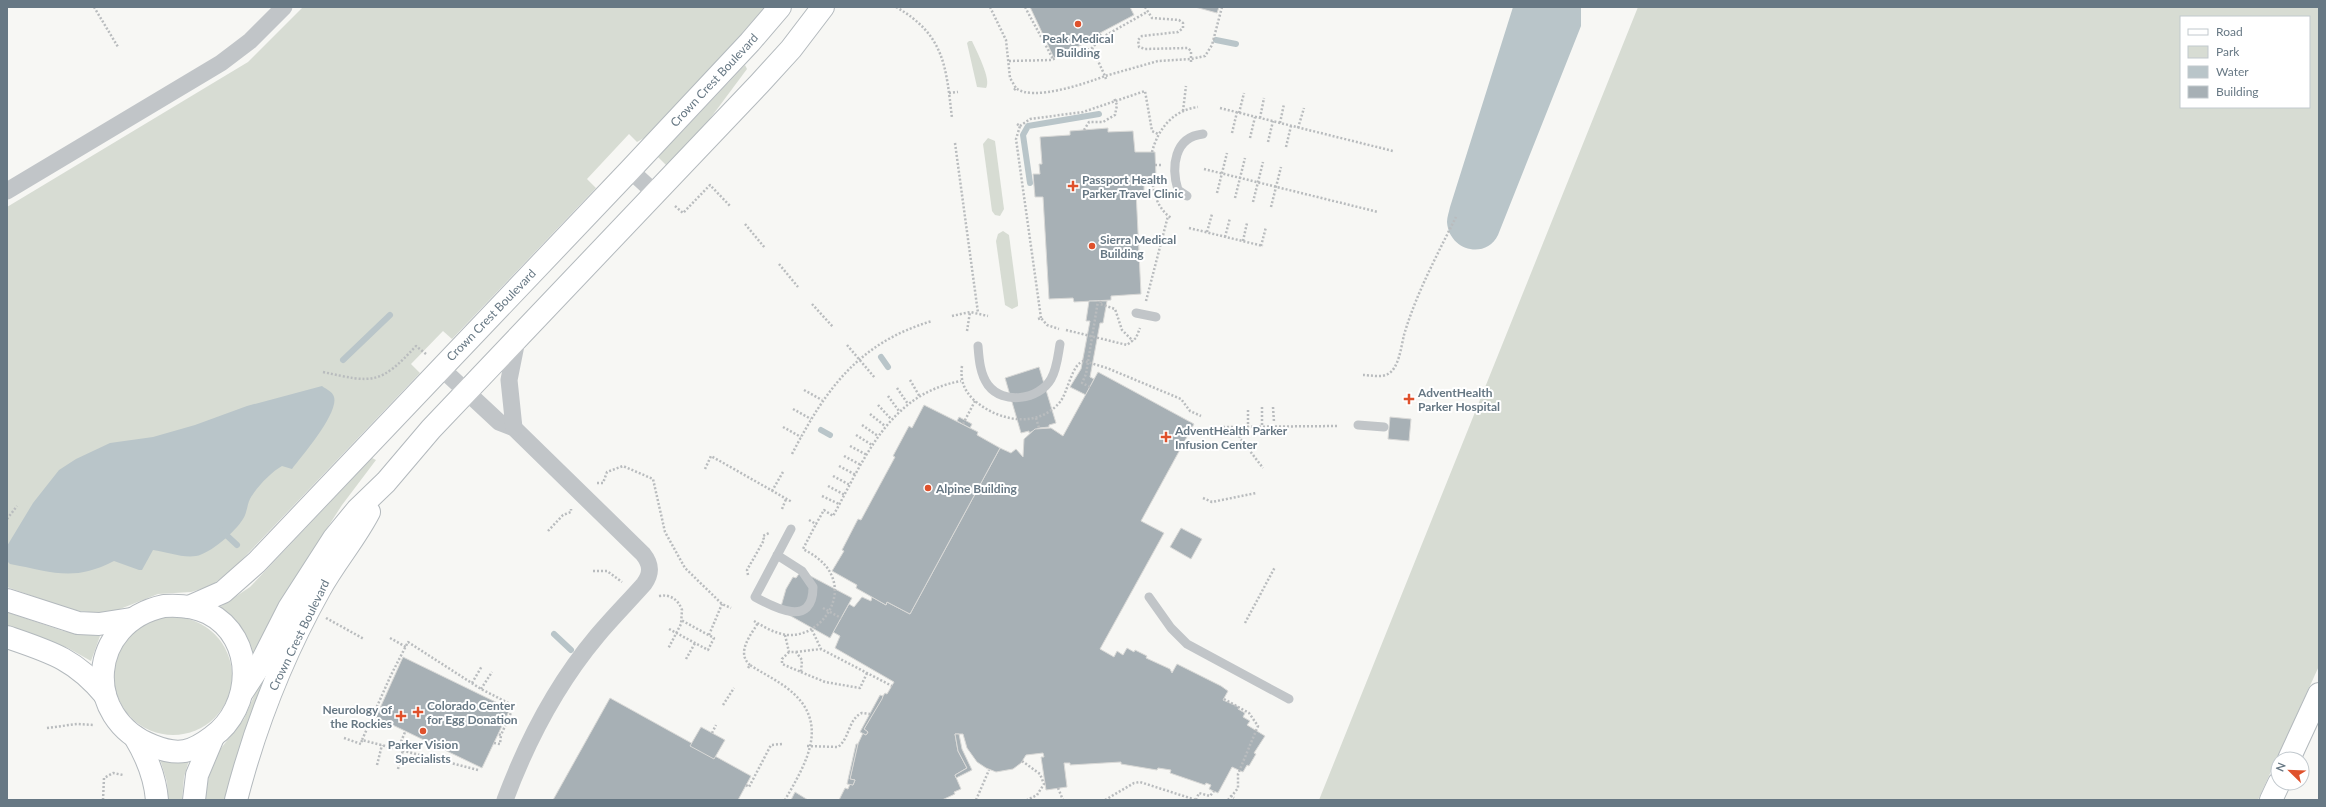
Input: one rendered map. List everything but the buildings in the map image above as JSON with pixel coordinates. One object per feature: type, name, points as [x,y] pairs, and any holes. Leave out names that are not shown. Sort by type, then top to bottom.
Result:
[{"type":"main road","name":"Crown Crest Boulevard","points":[[189,607],[223,592],[244,576],[630,170],[750,42],[780,7]]},
{"type":"main road","name":"Crown Crest Boulevard","points":[[243,691],[260,665],[290,608],[334,538],[353,515],[386,482],[426,435],[466,392],[517,340],[791,49],[823,7]]},
{"type":"main road","name":"Crown Crest Boulevard","points":[[236,800],[252,744],[289,650],[321,588],[367,517],[386,482]]},
{"type":"main road","points":[[7,600],[78,623],[99,624],[131,619]]},
{"type":"main road","points":[[105,695],[102,677],[106,653],[113,637],[131,619],[148,610],[164,606],[189,607],[215,618],[233,637],[243,662],[243,691],[230,718],[213,737],[197,747],[178,752],[155,747],[135,737]]},
{"type":"main road","points":[[7,637],[49,652],[73,663],[90,677],[105,695],[117,719],[135,737],[151,768],[157,800]]},
{"type":"main road","points":[[2293,751],[2319,694]]},
{"type":"main road","points":[[194,800],[197,775],[213,737]]},
{"type":"street","points":[[7,191],[221,63],[250,41],[284,7]]},
{"type":"street","points":[[630,170],[655,194]]},
{"type":"street","points":[[514,428],[510,380],[517,340]]},
{"type":"street","points":[[441,368],[499,422],[514,428],[643,554],[650,568],[650,574],[644,584],[597,636],[553,698],[530,740],[504,800]]},
{"type":"lane","points":[[1187,196],[1178,190],[1174,171],[1176,160],[1180,146],[1185,140],[1195,135],[1203,134]]},
{"type":"lane","points":[[1136,313],[1156,317]]},
{"type":"lane","points":[[978,346],[982,374],[989,386],[1002,395],[1018,397],[1038,393],[1048,384],[1055,369],[1060,344]]},
{"type":"lane","points":[[1358,425],[1384,427]]},
{"type":"lane","points":[[777,555],[798,567],[809,579],[813,591],[809,603],[802,610],[794,613],[778,610],[754,597],[777,555],[792,529]]},
{"type":"lane","points":[[1149,597],[1171,628],[1187,644],[1289,699]]},
{"type":"path","points":[[94,7],[118,47]]},
{"type":"path","points":[[896,7],[919,22],[937,43],[944,62],[952,118]]},
{"type":"path","points":[[990,7],[1004,35],[1009,61],[1010,78],[1015,89],[1028,92],[1057,90],[1082,85],[1105,76],[1158,61],[1191,61],[1202,57],[1210,51],[1222,7]]},
{"type":"path","points":[[1025,7],[1054,59]]},
{"type":"path","points":[[1145,7],[1147,12],[1154,19],[1181,21],[1183,28],[1178,32],[1142,36],[1138,40],[1139,47],[1145,49],[1188,48],[1191,51],[1191,61]]},
{"type":"path","points":[[1009,61],[1054,59],[1067,54],[1079,53],[1092,48],[1101,38],[1147,12]]},
{"type":"path","points":[[1092,48],[1106,79]]},
{"type":"path","points":[[1183,111],[1186,86]]},
{"type":"path","points":[[1141,324],[1138,335],[1134,341],[1127,345],[1122,345],[1050,326],[1040,319],[1016,140],[1019,125],[1030,119],[1083,112],[1115,99],[1145,91],[1152,131],[1158,134]]},
{"type":"path","points":[[949,93],[958,92]]},
{"type":"path","points":[[1232,133],[1244,93]]},
{"type":"path","points":[[1260,118],[1264,98]]},
{"type":"path","points":[[1084,130],[1089,122],[1103,122],[1113,116],[1117,111],[1115,99]]},
{"type":"path","points":[[1280,123],[1284,104]]},
{"type":"path","points":[[1152,152],[1158,134],[1168,121],[1183,111],[1198,107]]},
{"type":"path","points":[[1220,108],[1393,151]]},
{"type":"path","points":[[1298,128],[1304,108]]},
{"type":"path","points":[[1250,138],[1255,117]]},
{"type":"path","points":[[1268,142],[1273,121]]},
{"type":"path","points":[[1286,147],[1291,126]]},
{"type":"path","points":[[956,143],[978,313]]},
{"type":"path","points":[[1217,193],[1227,153]]},
{"type":"path","points":[[1235,198],[1246,158]]},
{"type":"path","points":[[1253,202],[1263,162]]},
{"type":"path","points":[[1271,207],[1281,167]]},
{"type":"path","points":[[1204,169],[1378,212]]},
{"type":"path","points":[[1145,305],[1169,217],[1157,199],[1152,177]]},
{"type":"path","points":[[675,206],[683,213],[710,185],[730,207]]},
{"type":"path","points":[[1207,232],[1212,214]]},
{"type":"path","points":[[1363,375],[1383,376],[1388,374],[1394,367],[1412,314],[1432,263],[1456,217]]},
{"type":"path","points":[[1225,237],[1230,218]]},
{"type":"path","points":[[1243,241],[1248,223]]},
{"type":"path","points":[[745,224],[765,248]]},
{"type":"path","points":[[1189,228],[1262,246],[1266,227]]},
{"type":"path","points":[[779,264],[798,287]]},
{"type":"path","points":[[1090,387],[1082,383],[1086,374],[1099,301],[1100,304],[1115,308],[1122,330],[1134,341]]},
{"type":"path","points":[[812,304],[832,327]]},
{"type":"path","points":[[967,331],[970,312]]},
{"type":"path","points":[[952,316],[970,312],[988,316]]},
{"type":"path","points":[[792,454],[822,400],[840,378],[859,360],[885,340],[932,321]]},
{"type":"path","points":[[847,345],[875,378]]},
{"type":"path","points":[[322,372],[357,379],[372,380],[396,367],[416,346],[441,368]]},
{"type":"path","points":[[962,366],[961,381],[966,392],[975,401],[989,410],[1007,417],[1024,420],[1036,418],[1046,413],[1061,401],[1076,367],[1083,362],[1107,368],[1182,399],[1190,411],[1201,416]]},
{"type":"path","points":[[910,380],[920,397]]},
{"type":"path","points":[[809,520],[816,524],[824,510],[833,516],[872,445],[891,419],[908,404],[940,386],[961,381]]},
{"type":"path","points":[[897,388],[908,404]]},
{"type":"path","points":[[804,390],[822,400]]},
{"type":"path","points":[[888,396],[900,411]]},
{"type":"path","points":[[963,424],[975,401]]},
{"type":"path","points":[[878,405],[891,419]]},
{"type":"path","points":[[1262,407],[1262,427]]},
{"type":"path","points":[[1273,407],[1274,422]]},
{"type":"path","points":[[793,409],[811,419]]},
{"type":"path","points":[[1248,410],[1248,427]]},
{"type":"path","points":[[870,414],[885,426]]},
{"type":"path","points":[[1036,418],[1039,428]]},
{"type":"path","points":[[862,425],[878,436]]},
{"type":"path","points":[[1223,427],[1338,426]]},
{"type":"path","points":[[783,427],[801,437]]},
{"type":"path","points":[[1237,428],[1240,438],[1263,468]]},
{"type":"path","points":[[856,435],[872,445]]},
{"type":"path","points":[[850,446],[867,455]]},
{"type":"path","points":[[705,468],[711,456],[792,502]]},
{"type":"path","points":[[844,456],[861,465]]},
{"type":"path","points":[[594,483],[603,483],[607,472],[623,466],[653,478],[661,519],[673,547],[689,574],[722,604],[731,608]]},
{"type":"path","points":[[839,466],[856,475]]},
{"type":"path","points":[[772,491],[783,472]]},
{"type":"path","points":[[833,476],[850,485]]},
{"type":"path","points":[[828,486],[845,494]]},
{"type":"path","points":[[1203,498],[1215,502],[1256,493]]},
{"type":"path","points":[[822,496],[839,504]]},
{"type":"path","points":[[782,509],[786,499]]},
{"type":"path","points":[[7,519],[17,506]]},
{"type":"path","points":[[548,531],[565,513],[571,512],[571,509]]},
{"type":"path","points":[[748,575],[748,570],[764,540],[763,536],[769,533]]},
{"type":"path","points":[[1245,623],[1275,567]]},
{"type":"path","points":[[593,571],[607,571],[625,586]]},
{"type":"path","points":[[656,597],[668,595],[677,601],[682,610],[682,620],[668,649]]},
{"type":"path","points":[[709,635],[722,604]]},
{"type":"path","points":[[817,605],[842,618]]},
{"type":"path","points":[[324,617],[364,639]]},
{"type":"path","points":[[669,629],[708,650],[714,638],[682,620]]},
{"type":"path","points":[[758,623],[744,649],[745,659],[750,665],[786,687],[798,698],[810,723],[812,746],[805,764],[785,800]]},
{"type":"path","points":[[812,630],[821,649]]},
{"type":"path","points":[[785,635],[789,652]]},
{"type":"path","points":[[390,638],[406,647]]},
{"type":"path","points":[[344,738],[361,744],[408,642],[481,689],[514,706],[499,735],[500,744],[494,743]]},
{"type":"path","points":[[686,659],[695,642]]},
{"type":"path","points":[[867,673],[860,688],[825,682],[782,664],[782,659],[789,652],[821,649],[892,686]]},
{"type":"path","points":[[796,652],[802,660],[801,672]]},
{"type":"path","points":[[472,683],[482,666]]},
{"type":"path","points":[[481,689],[492,672]]},
{"type":"path","points":[[723,705],[734,688]]},
{"type":"path","points":[[483,695],[485,691]]},
{"type":"path","points":[[1224,699],[1249,713],[1258,726],[1238,774],[1238,788],[1228,800]]},
{"type":"path","points":[[807,746],[838,747],[847,736],[855,717],[862,713],[870,714]]},
{"type":"path","points":[[47,728],[77,724],[93,725]]},
{"type":"path","points":[[712,733],[716,725]]},
{"type":"path","points":[[398,749],[405,732]]},
{"type":"path","points":[[362,740],[478,770]]},
{"type":"path","points":[[746,785],[749,787],[771,745],[782,744]]},
{"type":"path","points":[[378,765],[382,745]]},
{"type":"path","points":[[398,769],[403,750]]},
{"type":"path","points":[[1022,761],[1040,774],[1044,784],[1037,795],[1027,800]]},
{"type":"path","points":[[976,800],[989,770]]},
{"type":"path","points":[[103,800],[104,778],[114,773],[123,775]]},
{"type":"path","points":[[1105,800],[1134,783],[1140,782],[1196,800],[1199,793],[1210,796],[1214,791]]},
{"type":"path","points":[[1058,788],[1063,800]]},
{"type":"green space","points":[[303,7],[765,7],[736,41],[644,138],[637,142],[629,134],[587,179],[596,188],[452,339],[443,331],[411,364],[420,373],[234,568],[211,586],[191,592],[158,594],[115,611],[97,613],[72,610],[7,587],[7,207],[248,62]]},
{"type":"green space","points":[[1638,7],[2319,7],[2319,666],[2280,751],[2270,751],[2270,774],[2258,800],[1319,800]]},
{"type":"green space","points":[[972,41],[983,65],[987,79],[986,88],[977,87],[967,43]]},
{"type":"green space","points":[[745,65],[747,69],[709,120],[667,166],[658,157]]},
{"type":"green space","points":[[988,138],[995,141],[1004,209],[1000,216],[995,215],[992,211],[983,144]]},
{"type":"green space","points":[[1003,231],[1009,235],[1018,303],[1018,306],[1012,309],[1005,305],[996,241],[998,234]]},
{"type":"green space","points":[[372,458],[376,460],[342,505],[304,564],[254,658],[240,626],[220,607],[250,587]]},
{"type":"green space","points":[[7,612],[63,631],[100,636],[91,661],[68,648],[7,625]]},
{"type":"green space","points":[[173,617],[196,621],[215,634],[228,653],[232,676],[228,699],[215,718],[196,731],[173,735],[150,731],[131,718],[118,699],[114,676],[118,653],[131,634],[150,621]]},
{"type":"green space","points":[[271,663],[230,800],[205,800],[209,775],[218,752],[244,719],[267,666]]},
{"type":"green space","points":[[160,759],[189,760],[184,777],[182,800],[168,800],[167,782]]},
{"type":"water","points":[[1513,7],[1581,7],[1581,26],[1498,235],[1492,243],[1485,248],[1477,250],[1469,249],[1454,240],[1449,232],[1447,218]]},
{"type":"water","points":[[322,386],[333,395],[334,404],[326,423],[319,434],[292,469],[282,466],[264,481],[250,499],[240,524],[215,547],[208,551],[196,556],[180,556],[153,550],[142,570],[114,561],[86,571],[63,573],[10,564],[7,561],[7,546],[33,503],[59,470],[76,459],[110,443],[153,437],[195,425],[247,406]]},
{"type":"waterway","points":[[1216,40],[1236,44]]},
{"type":"waterway","points":[[1030,183],[1023,135],[1028,126],[1099,114]]},
{"type":"waterway","points":[[343,360],[390,315]]},
{"type":"waterway","points":[[881,357],[888,367]]},
{"type":"waterway","points":[[821,430],[830,435]]},
{"type":"waterway","points":[[222,531],[237,545]]},
{"type":"waterway","points":[[554,634],[571,650]]},
{"type":"place","name":"Peak Medical Building","points":[[1078,24]]},
{"type":"place","name":"Passport Health Parker Travel Clinic","points":[[1073,186]]},
{"type":"place","name":"Sierra Medical Building","points":[[1092,246]]},
{"type":"place","name":"AdventHealth Parker Hospital","points":[[1409,399]]},
{"type":"place","name":"AdventHealth Parker Infusion Center","points":[[1166,437]]},
{"type":"place","name":"Alpine Building","points":[[928,488]]},
{"type":"place","name":"Colorado Center for Egg Donation","points":[[418,712]]},
{"type":"place","name":"Neurology of the Rockies","points":[[401,716]]},
{"type":"place","name":"Parker Vision Specialists","points":[[423,731]]}]
